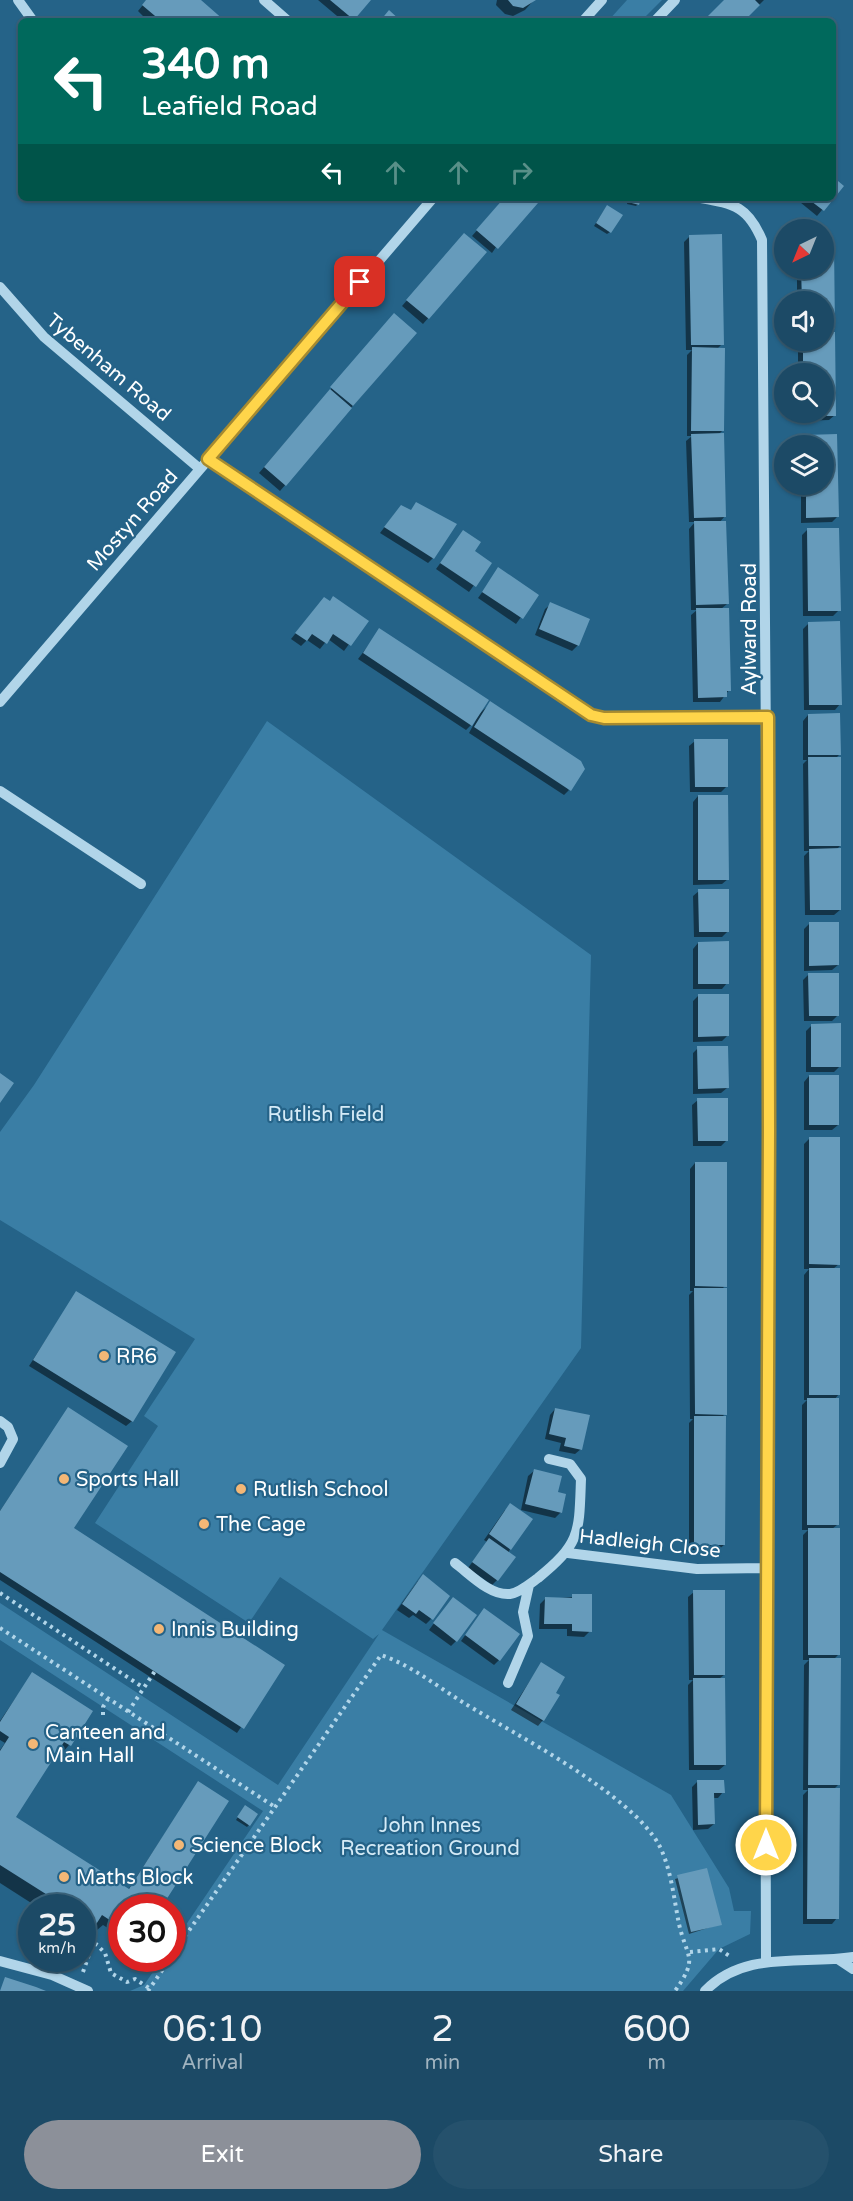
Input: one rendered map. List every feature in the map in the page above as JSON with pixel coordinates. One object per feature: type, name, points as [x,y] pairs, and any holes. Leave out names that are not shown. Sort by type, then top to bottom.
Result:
[{"type":"street","points":[[18,0],[31,18]]},
{"type":"street","points":[[264,0],[285,18]]},
{"type":"street","points":[[587,18],[602,0]]},
{"type":"street","points":[[658,18],[675,0]]},
{"type":"street","name":"Mostyn Road","points":[[0,702],[430,201]]},
{"type":"street","name":"Aylward Road","points":[[718,201],[730,203],[744,210],[754,222],[762,240],[768,717],[769,1131],[765,1568],[766,1962]]},
{"type":"street","name":"Tybenham Road","points":[[0,287],[44,337],[200,468]]},
{"type":"street","points":[[208,459],[591,715],[604,718],[768,717]]},
{"type":"street","points":[[0,791],[141,884]]},
{"type":"street","points":[[0,1421],[8,1427],[13,1439],[0,1463]]},
{"type":"street","name":"Hadleigh Close","points":[[529,1584],[568,1553],[580,1514],[581,1479],[570,1464],[549,1459]]},
{"type":"street","name":"Hadleigh Close","points":[[568,1553],[697,1569],[765,1568]]},
{"type":"street","points":[[455,1563],[490,1590],[510,1594],[529,1584]]},
{"type":"street","points":[[508,1683],[528,1636],[523,1612],[529,1584]]},
{"type":"street","points":[[705,1991],[725,1973],[743,1966],[766,1962],[853,1957]]},
{"type":"street","points":[[838,1959],[853,1969]]},
{"type":"street","points":[[0,1961],[52,1975],[88,1991]]},
{"type":"path","points":[[0,1593],[144,1688]]},
{"type":"path","points":[[0,1628],[275,1808]]},
{"type":"path","points":[[186,1935],[381,1655],[595,1783],[641,1823],[658,1844],[667,1869],[682,1939],[690,1952],[691,1962],[687,1975],[675,1991]]},
{"type":"path","points":[[128,1712],[155,1671]]},
{"type":"path","points":[[103,1715],[103,1707],[108,1699]]},
{"type":"path","points":[[77,1986],[91,1949],[96,1944],[105,1953],[111,1973],[127,1982],[135,1979],[149,1990],[161,1972]]},
{"type":"path","points":[[690,1952],[719,1949],[743,1966]]},
{"type":"green space","points":[[627,0],[662,0],[644,18],[611,18]]},
{"type":"green space","name":"Rutlish Field","points":[[267,721],[591,955],[581,1348],[382,1630],[671,1795],[729,1888],[734,1911],[751,1911],[750,1934],[719,1949],[683,1991],[130,1991],[144,1985],[153,1972],[186,1972],[186,1925],[263,1811],[0,1640],[0,1603],[278,1785],[379,1634],[373,1639],[280,1577],[249,1623],[95,1523],[158,1426],[144,1416],[195,1339],[0,1220],[0,1132],[34,1085]]},
{"type":"building","points":[[146,0],[201,0],[222,18],[157,18],[142,5]]},
{"type":"building","points":[[330,0],[371,0],[356,18],[352,18]]},
{"type":"building","points":[[508,0],[536,0],[523,8],[513,6]]},
{"type":"building","points":[[724,0],[755,0],[760,5],[747,18],[706,18]]},
{"type":"building","points":[[389,10],[398,18],[382,18]]},
{"type":"building","points":[[836,179],[844,186],[836,196]]},
{"type":"building","points":[[501,201],[536,201],[538,203],[498,249],[476,230]]},
{"type":"building","points":[[628,201],[640,201],[639,205]]},
{"type":"building","points":[[811,201],[832,201],[824,211]]},
{"type":"building","points":[[607,205],[623,215],[611,233],[596,223]]},
{"type":"building","points":[[464,233],[487,252],[429,319],[406,300]]},
{"type":"building","points":[[722,234],[724,345],[691,345],[689,235]]},
{"type":"building","points":[[834,245],[835,329],[834,291],[802,291],[801,279],[834,279]]},
{"type":"building","points":[[394,313],[417,333],[353,406],[330,387]]},
{"type":"building","points":[[835,332],[836,416],[834,416],[834,363],[803,363],[803,351],[834,351]]},
{"type":"building","points":[[692,347],[725,348],[724,431],[691,431]]},
{"type":"building","points":[[330,389],[352,408],[286,486],[264,467]]},
{"type":"building","points":[[724,433],[726,517],[694,518],[691,434]]},
{"type":"building","points":[[837,434],[839,517],[806,518],[806,495],[834,495],[834,435],[805,435]]},
{"type":"building","points":[[416,502],[457,524],[434,559],[384,527],[401,505],[411,510]]},
{"type":"building","points":[[694,521],[726,521],[729,604],[696,605]]},
{"type":"building","points":[[807,528],[839,528],[841,611],[808,611]]},
{"type":"building","points":[[463,530],[481,542],[475,551],[492,563],[476,587],[440,563]]},
{"type":"building","points":[[498,567],[539,595],[523,619],[482,592]]},
{"type":"building","points":[[333,596],[369,621],[351,646],[333,634],[327,644],[312,634],[307,641],[295,633],[324,597],[330,601]]},
{"type":"building","points":[[550,602],[590,619],[579,646],[539,629]]},
{"type":"building","points":[[696,608],[729,608],[731,691],[727,691],[727,697],[698,698]]},
{"type":"building","points":[[840,621],[842,705],[809,705],[808,622]]},
{"type":"building","points":[[379,628],[489,700],[472,726],[363,653]]},
{"type":"building","points":[[490,701],[581,761],[585,769],[571,791],[474,727]]},
{"type":"building","points":[[840,713],[841,755],[808,755],[808,714]]},
{"type":"building","points":[[694,739],[728,739],[728,787],[695,787]]},
{"type":"building","points":[[808,757],[841,757],[841,846],[809,846]]},
{"type":"building","points":[[698,795],[728,795],[729,880],[698,880]]},
{"type":"building","points":[[841,848],[841,910],[810,910],[809,849]]},
{"type":"building","points":[[698,889],[729,889],[729,932],[699,932]]},
{"type":"building","points":[[809,922],[839,922],[839,965],[809,966]]},
{"type":"building","points":[[729,941],[729,984],[698,984],[698,942]]},
{"type":"building","points":[[808,973],[839,973],[839,1016],[809,1016]]},
{"type":"building","points":[[698,994],[729,994],[729,1036],[698,1037]]},
{"type":"building","points":[[841,1023],[841,1067],[811,1067],[811,1024]]},
{"type":"building","points":[[697,1046],[728,1046],[729,1088],[698,1089]]},
{"type":"building","points":[[0,1073],[14,1083],[0,1103]]},
{"type":"building","points":[[809,1075],[839,1075],[839,1125],[809,1125]]},
{"type":"building","points":[[697,1098],[728,1098],[728,1141],[698,1141]]},
{"type":"building","points":[[809,1137],[840,1137],[840,1265],[809,1264]]},
{"type":"building","points":[[695,1162],[727,1162],[727,1287],[695,1286]]},
{"type":"building","points":[[809,1268],[840,1268],[840,1395],[809,1395]]},
{"type":"building","points":[[694,1288],[727,1288],[727,1415],[695,1414]]},
{"type":"building","name":"RR6","points":[[76,1291],[176,1352],[133,1422],[33,1360]]},
{"type":"building","points":[[807,1398],[839,1398],[839,1525],[807,1525]]},
{"type":"building","name":"Innis Building","points":[[68,1407],[128,1446],[74,1528],[285,1665],[244,1729],[0,1572],[0,1511]]},
{"type":"building","points":[[555,1408],[590,1415],[582,1450],[564,1446],[566,1438],[549,1434]]},
{"type":"building","points":[[694,1416],[726,1416],[725,1545],[694,1545]]},
{"type":"building","points":[[534,1469],[562,1476],[558,1492],[566,1494],[562,1513],[525,1504]]},
{"type":"building","points":[[510,1503],[533,1519],[511,1550],[489,1534]]},
{"type":"building","points":[[808,1528],[840,1528],[840,1655],[808,1655]]},
{"type":"building","points":[[489,1538],[516,1557],[498,1581],[472,1562]]},
{"type":"building","points":[[423,1574],[450,1596],[433,1620],[419,1610],[416,1614],[402,1604]]},
{"type":"building","points":[[693,1590],[725,1590],[725,1675],[694,1675]]},
{"type":"building","points":[[572,1594],[592,1594],[592,1632],[572,1631],[572,1624],[544,1624],[545,1597],[572,1598]]},
{"type":"building","points":[[453,1597],[477,1615],[457,1642],[433,1623]]},
{"type":"building","points":[[484,1608],[520,1634],[500,1661],[465,1635]]},
{"type":"building","points":[[809,1658],[841,1658],[840,1785],[808,1785]]},
{"type":"building","points":[[541,1662],[565,1677],[556,1693],[560,1695],[544,1721],[516,1704]]},
{"type":"building","points":[[32,1672],[93,1711],[71,1746],[64,1742],[16,1817],[129,1889],[198,1781],[229,1801],[170,1894],[108,1894],[108,1919],[102,1915],[96,1924],[96,1894],[46,1894],[0,1865],[0,1751],[9,1737],[0,1731],[0,1722]]},
{"type":"building","points":[[693,1678],[725,1678],[726,1765],[694,1765]]},
{"type":"building","points":[[697,1780],[724,1780],[725,1793],[714,1793],[715,1824],[698,1825]]},
{"type":"building","points":[[808,1788],[840,1788],[839,1919],[807,1919]]},
{"type":"building","points":[[245,1805],[258,1814],[250,1826],[237,1817]]},
{"type":"building","points":[[707,1868],[722,1925],[691,1932],[677,1875]]},
{"type":"building","points":[[5,1977],[36,1987],[46,1991],[0,1991]]},
{"type":"place","name":"RR6","points":[[104,1356]]},
{"type":"place","name":"Sports Hall","points":[[64,1479]]},
{"type":"place","name":"Rutlish School","points":[[241,1489]]},
{"type":"place","name":"The Cage","points":[[204,1524]]},
{"type":"place","name":"Innis Building","points":[[159,1629]]},
{"type":"place","name":"Canteen and Main Hall","points":[[33,1744]]},
{"type":"place","name":"Science Block","points":[[179,1845]]},
{"type":"place","name":"Maths Block","points":[[64,1877]]},
{"type":"route","points":[[360,282],[208,459],[224,472],[591,715],[604,718],[768,717],[766,1845]]},
{"type":"park label","name":"John Innes Recreation Ground","points":[[430,1836]]}]
